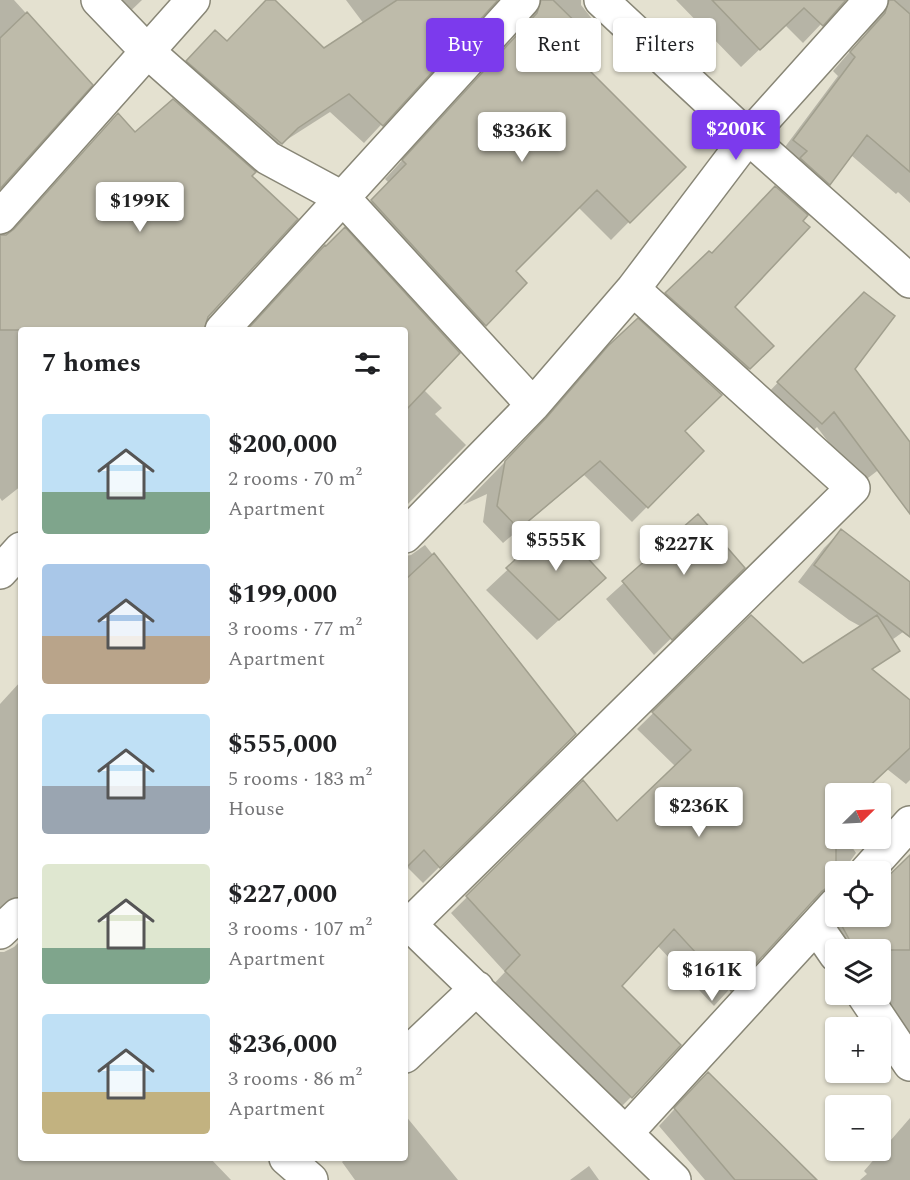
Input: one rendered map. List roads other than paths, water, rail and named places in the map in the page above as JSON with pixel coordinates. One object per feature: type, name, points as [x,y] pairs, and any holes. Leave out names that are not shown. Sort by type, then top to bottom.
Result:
[{"type":"street","points":[[98,0],[147,51],[268,158],[344,199],[533,405]]},
{"type":"street","points":[[0,217],[193,0]]},
{"type":"street","points":[[225,327],[344,199],[523,0]]},
{"type":"street","points":[[601,0],[748,137],[910,281]]},
{"type":"street","points":[[408,533],[533,405],[633,289],[748,137],[871,0]]},
{"type":"street","points":[[633,289],[853,488],[408,922],[674,1180]]},
{"type":"street","points":[[876,861],[910,823]]},
{"type":"street","points":[[0,932],[18,915]]},
{"type":"street","points":[[626,1134],[825,916]]},
{"type":"street","points":[[408,1053],[477,988]]},
{"type":"street","points":[[870,1005],[910,1064]]}]
